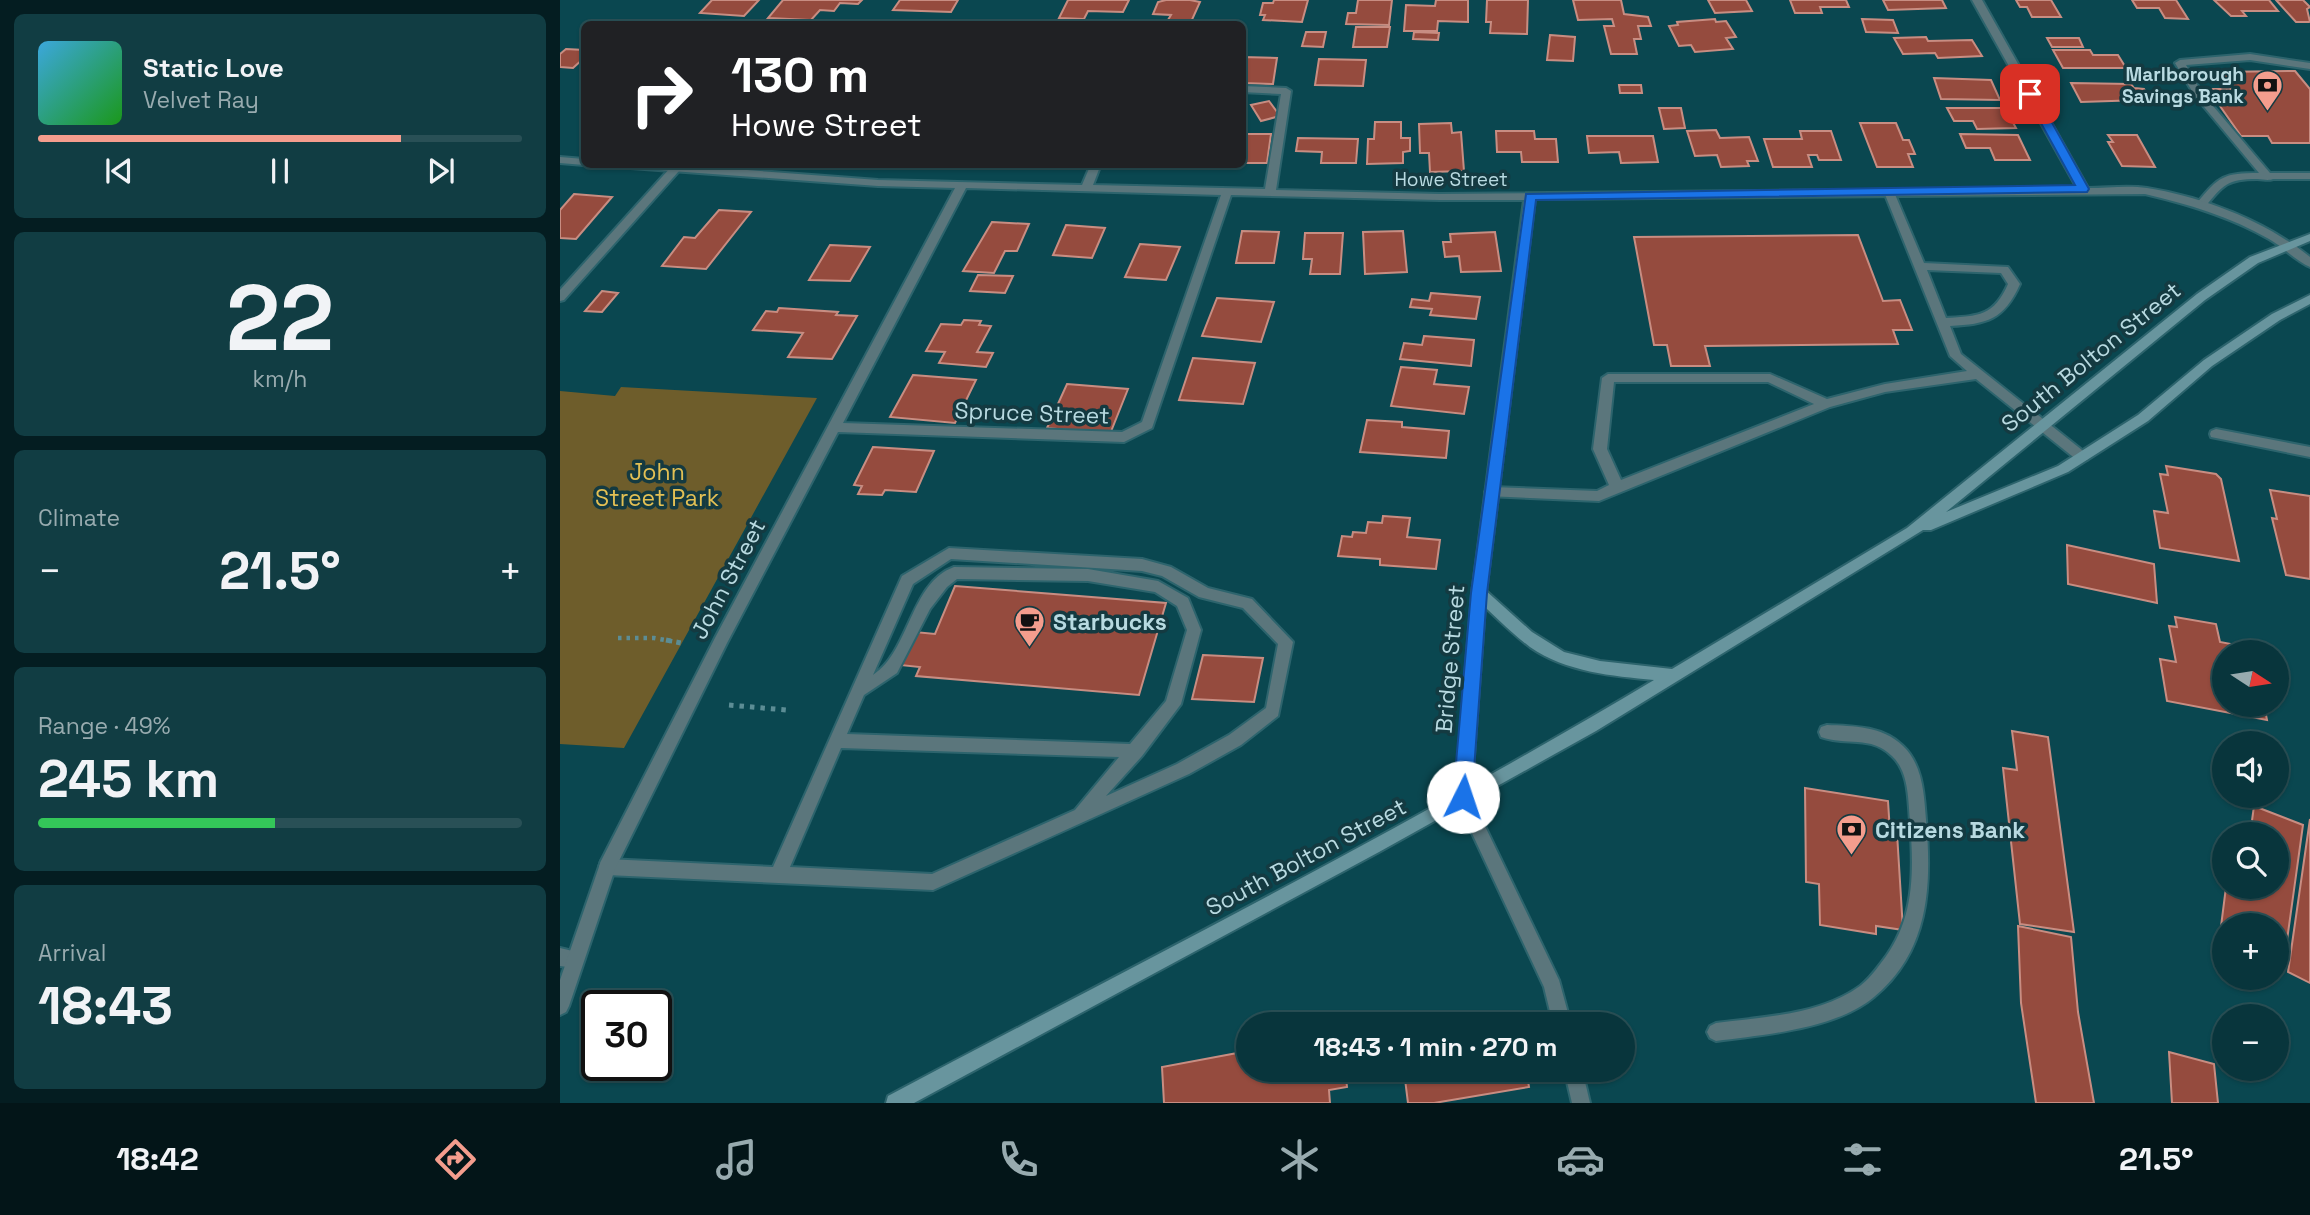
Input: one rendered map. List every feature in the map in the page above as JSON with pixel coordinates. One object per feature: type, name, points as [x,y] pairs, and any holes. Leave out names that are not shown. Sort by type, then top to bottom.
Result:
[{"type":"main road","name":"South Bolton Street","points":[[895,1103],[1590,726],[1670,675],[1912,532],[2201,297],[2254,260],[2310,237]]},
{"type":"main road","name":"South Bolton Street","points":[[1912,532],[2015,491],[2082,457],[2143,418],[2208,363],[2276,317],[2310,299]]},
{"type":"main road","points":[[1479,593],[1535,641],[1558,656],[1592,666],[1670,675]]},
{"type":"street","points":[[1978,0],[2083,189]]},
{"type":"street","points":[[2269,178],[2198,94],[2180,63],[2250,57],[2310,66]]},
{"type":"street","points":[[1246,89],[1286,91],[1270,193]]},
{"type":"street","points":[[560,160],[581,162]]},
{"type":"street","name":"Howe Street","points":[[663,168],[878,183],[1270,193],[1531,196],[2083,189],[2145,191],[2201,205],[2289,244],[2310,263]]},
{"type":"street","points":[[1086,188],[1094,168]]},
{"type":"street","points":[[560,297],[675,169]]},
{"type":"street","points":[[2201,205],[2221,181],[2240,176],[2310,176]]},
{"type":"street","name":"John Street","points":[[560,1006],[567,958],[607,867],[721,640],[962,185]]},
{"type":"street","name":"Spruce Street","points":[[834,427],[1124,437],[1147,425],[1227,192]]},
{"type":"street","points":[[1889,192],[1956,356],[2082,457]]},
{"type":"street","name":"Bridge Street","points":[[1531,196],[1479,593],[1463,797],[1553,986],[1559,1012]]},
{"type":"street","points":[[1919,266],[1980,266],[2004,270],[2014,284],[2010,296],[1996,314],[1982,320],[1942,321]]},
{"type":"street","points":[[1492,492],[1599,496],[1617,486],[1826,404],[1885,388],[1978,374]]},
{"type":"street","points":[[1617,486],[1600,449],[1608,378],[1770,379],[1826,404]]},
{"type":"street","points":[[2216,434],[2310,452]]},
{"type":"street","points":[[607,867],[778,875],[933,882],[1183,769],[1235,740],[1273,710],[1286,642],[1247,603],[1204,593],[1166,571],[1142,565],[949,553],[907,580],[778,875]]},
{"type":"street","points":[[859,691],[893,668],[914,622],[936,586],[954,573],[1088,575],[1158,587],[1183,602],[1194,629],[1173,704],[1079,816]]},
{"type":"street","points":[[1716,1032],[1805,1019],[1865,993],[1893,964],[1912,930],[1922,892],[1915,786],[1908,762],[1890,744],[1871,735],[1827,732]]},
{"type":"street","points":[[836,741],[1136,751]]},
{"type":"street","points":[[1576,1082],[1581,1103]]},
{"type":"path","points":[[618,638],[654,638],[694,646]]},
{"type":"path","points":[[729,705],[786,710]]},
{"type":"green space","name":"John Street Park","points":[[621,387],[817,398],[624,748],[560,744],[560,391],[615,396]]},
{"type":"building","points":[[712,0],[759,0],[744,16],[700,13]]},
{"type":"building","points":[[783,0],[862,0],[858,4],[840,3],[834,11],[820,10],[811,20],[768,18]]},
{"type":"building","points":[[900,0],[958,0],[951,12],[893,10]]},
{"type":"building","points":[[1068,0],[1129,0],[1123,12],[1088,11],[1084,19],[1059,18]]},
{"type":"building","points":[[1274,0],[1308,0],[1302,22],[1263,20],[1265,15],[1260,15],[1263,3],[1273,3]]},
{"type":"building","points":[[1358,0],[1392,0],[1389,25],[1346,24],[1348,13],[1356,13]]},
{"type":"building","points":[[1436,0],[1468,0],[1468,22],[1438,21],[1437,31],[1404,31],[1406,5],[1435,6]]},
{"type":"building","points":[[1487,0],[1528,0],[1527,34],[1490,33],[1491,22],[1486,22]]},
{"type":"building","points":[[1573,0],[1621,0],[1624,14],[1648,17],[1651,26],[1638,26],[1641,39],[1634,39],[1637,54],[1611,54],[1604,26],[1614,26],[1612,19],[1578,20]]},
{"type":"building","points":[[1708,0],[1746,0],[1752,11],[1715,13]]},
{"type":"building","points":[[1790,0],[1846,0],[1849,7],[1820,7],[1822,13],[1795,13]]},
{"type":"building","points":[[1883,0],[1942,0],[1946,8],[1888,10]]},
{"type":"building","points":[[2016,0],[2051,0],[2061,17],[2032,17],[2027,7],[2020,7]]},
{"type":"building","points":[[2132,0],[2176,0],[2188,19],[2165,18],[2159,8],[2137,8]]},
{"type":"building","points":[[2214,0],[2269,0],[2278,11],[2242,11],[2246,16],[2231,16]]},
{"type":"building","points":[[2276,0],[2303,0],[2310,7],[2307,9],[2310,22],[2296,22]]},
{"type":"building","points":[[1158,2],[1200,2],[1191,21],[1180,21],[1168,20],[1171,15],[1153,14]]},
{"type":"building","points":[[1715,19],[1716,22],[1726,21],[1736,37],[1726,38],[1733,49],[1695,52],[1691,45],[1679,46],[1669,26],[1678,25],[1677,22]]},
{"type":"building","points":[[1862,19],[1893,20],[1898,33],[1866,32]]},
{"type":"building","points":[[1356,27],[1390,27],[1387,47],[1353,47]]},
{"type":"building","points":[[1306,32],[1326,32],[1323,47],[1302,46]]},
{"type":"building","points":[[1414,32],[1439,33],[1438,40],[1413,39]]},
{"type":"building","points":[[1550,35],[1575,37],[1573,61],[1547,60]]},
{"type":"building","points":[[1926,37],[1928,41],[1972,40],[1982,56],[1938,58],[1935,53],[1903,54],[1894,38]]},
{"type":"building","points":[[2047,38],[2079,38],[2083,47],[2052,47]]},
{"type":"building","points":[[566,49],[581,50],[581,61],[573,68],[560,67],[560,54]]},
{"type":"building","points":[[2053,50],[2090,50],[2093,55],[2118,55],[2126,68],[2063,68]]},
{"type":"building","points":[[1246,57],[1277,58],[1273,84],[1246,83]]},
{"type":"building","points":[[1319,59],[1366,60],[1363,86],[1315,85]]},
{"type":"building","name":"Marlborough Savings Bank","points":[[2295,71],[2310,89],[2310,143],[2272,143],[2268,136],[2241,136],[2208,89],[2232,89],[2218,72]]},
{"type":"building","points":[[1934,78],[1991,80],[2000,100],[1941,99]]},
{"type":"building","points":[[2071,83],[2131,84],[2134,88],[2144,89],[2148,96],[2138,95],[2141,100],[2081,102]]},
{"type":"building","points":[[1619,85],[1641,85],[1642,93],[1620,93]]},
{"type":"building","points":[[1269,101],[1280,116],[1261,121],[1251,105]]},
{"type":"building","points":[[1659,108],[1681,108],[1685,128],[1664,129]]},
{"type":"building","points":[[1947,108],[2005,108],[2016,128],[1977,129],[1973,121],[1954,121]]},
{"type":"building","points":[[1375,122],[1401,122],[1401,138],[1410,138],[1410,151],[1403,152],[1403,163],[1367,164],[1368,139],[1374,139]]},
{"type":"building","points":[[1451,123],[1452,133],[1461,132],[1464,171],[1430,172],[1429,153],[1420,153],[1419,124]]},
{"type":"building","points":[[1860,123],[1896,123],[1903,140],[1909,140],[1915,154],[1908,154],[1913,167],[1877,167]]},
{"type":"building","points":[[1716,130],[1720,138],[1749,137],[1758,161],[1747,161],[1749,166],[1721,167],[1717,155],[1695,156],[1687,131]]},
{"type":"building","points":[[1496,131],[1534,131],[1535,139],[1556,139],[1558,162],[1522,162],[1521,152],[1497,152]]},
{"type":"building","points":[[1800,131],[1831,131],[1841,160],[1819,160],[1817,155],[1808,155],[1812,167],[1773,167],[1764,139],[1802,139]]},
{"type":"building","points":[[1246,134],[1271,134],[1267,163],[1246,163]]},
{"type":"building","points":[[1960,134],[2018,135],[2030,160],[1995,160],[1990,148],[1966,148]]},
{"type":"building","points":[[2108,135],[2137,135],[2155,167],[2122,166],[2108,142],[2113,142]]},
{"type":"building","points":[[1587,136],[1653,136],[1658,162],[1621,163],[1619,152],[1589,153]]},
{"type":"building","points":[[1298,138],[1358,139],[1356,163],[1321,163],[1322,152],[1296,151]]},
{"type":"building","points":[[574,194],[612,197],[576,239],[560,238],[560,210]]},
{"type":"building","points":[[719,210],[751,212],[706,269],[662,266],[684,237],[695,238]]},
{"type":"building","points":[[992,222],[1029,224],[1017,251],[1005,251],[994,273],[963,271]]},
{"type":"building","points":[[1066,225],[1105,228],[1092,258],[1053,255]]},
{"type":"building","points":[[1242,231],[1279,232],[1274,263],[1236,263]]},
{"type":"building","points":[[1403,231],[1407,272],[1365,274],[1363,232]]},
{"type":"building","points":[[1495,232],[1501,271],[1461,272],[1459,256],[1445,257],[1443,242],[1451,242],[1450,234]]},
{"type":"building","points":[[1305,233],[1343,233],[1340,274],[1310,274],[1312,259],[1303,259]]},
{"type":"building","points":[[1858,235],[1883,301],[1900,300],[1912,330],[1893,330],[1898,344],[1705,346],[1710,366],[1671,366],[1667,345],[1654,345],[1634,237]]},
{"type":"building","points":[[1140,244],[1180,247],[1166,280],[1125,277]]},
{"type":"building","points":[[830,245],[870,247],[850,281],[809,280]]},
{"type":"building","points":[[978,275],[1013,276],[1005,293],[970,291]]},
{"type":"building","points":[[602,291],[618,293],[602,312],[585,311]]},
{"type":"building","points":[[1431,293],[1480,297],[1476,319],[1430,315],[1432,309],[1410,307],[1412,299],[1429,301]]},
{"type":"building","points":[[1217,298],[1274,302],[1261,342],[1202,336]]},
{"type":"building","points":[[779,308],[857,316],[832,359],[788,357],[803,333],[753,330],[766,311],[777,312]]},
{"type":"building","points":[[964,320],[981,321],[979,325],[991,326],[977,352],[993,353],[986,367],[939,363],[945,352],[926,351],[941,324],[961,325]]},
{"type":"building","points":[[1424,336],[1474,340],[1471,366],[1400,359],[1404,343],[1422,345]]},
{"type":"building","points":[[1193,358],[1255,363],[1243,404],[1179,400]]},
{"type":"building","points":[[1401,367],[1437,370],[1434,384],[1469,387],[1464,414],[1391,406]]},
{"type":"building","points":[[913,375],[976,380],[955,423],[890,417]]},
{"type":"building","points":[[1067,384],[1128,389],[1110,434],[1047,428]]},
{"type":"building","points":[[1367,420],[1402,422],[1402,427],[1449,431],[1446,458],[1360,452]]},
{"type":"building","points":[[873,447],[934,451],[916,492],[885,490],[882,495],[858,494],[862,486],[854,485]]},
{"type":"building","points":[[2166,466],[2216,474],[2221,479],[2239,561],[2160,548],[2154,511],[2168,513],[2160,474],[2168,475]]},
{"type":"building","points":[[2270,490],[2310,496],[2310,579],[2286,575],[2272,518],[2277,519]]},
{"type":"building","points":[[1383,516],[1410,518],[1407,537],[1440,540],[1436,569],[1380,565],[1380,559],[1338,556],[1342,536],[1352,537],[1353,532],[1366,533],[1368,522],[1382,523]]},
{"type":"building","points":[[2067,545],[2154,564],[2157,603],[2068,584]]},
{"type":"building","name":"Starbucks","points":[[955,586],[1166,603],[1139,695],[916,676],[920,667],[900,665],[915,632],[935,634]]},
{"type":"building","points":[[2175,617],[2216,624],[2220,640],[2212,640],[2212,710],[2167,701],[2160,659],[2176,662],[2169,626],[2177,627]]},
{"type":"building","points":[[1203,655],[1263,658],[1254,702],[1192,699]]},
{"type":"building","points":[[2012,731],[2048,737],[2074,932],[2020,924],[2003,768],[2017,770]]},
{"type":"building","name":"Citizens Bank","points":[[1805,788],[1888,801],[1890,832],[1897,833],[1903,930],[1876,926],[1876,934],[1820,925],[1819,884],[1806,882]]},
{"type":"building","points":[[2254,808],[2259,808],[2303,825],[2289,926],[2289,913],[2223,913],[2224,899],[2289,899],[2289,822],[2252,822]]},
{"type":"building","points":[[2310,819],[2310,983],[2289,972]]},
{"type":"building","points":[[2018,926],[2071,937],[2078,1012],[2094,1103],[2036,1103],[2021,1003]]},
{"type":"building","points":[[2169,1052],[2212,1063],[2212,1081],[2216,1081],[2218,1103],[2172,1103]]},
{"type":"building","points":[[1236,1053],[1236,1082],[1346,1082],[1347,1087],[1329,1090],[1330,1103],[1164,1103],[1162,1067]]},
{"type":"building","points":[[1405,1082],[1528,1082],[1529,1087],[1434,1103],[1408,1103]]},
{"type":"place","name":"Marlborough Savings Bank","points":[[2267,112]]},
{"type":"place","name":"Starbucks","points":[[1030,649]]},
{"type":"place","name":"Citizens Bank","points":[[1852,857]]},
{"type":"route","points":[[1463,797],[1479,593],[1531,196],[2083,189],[2030,94]]}]
